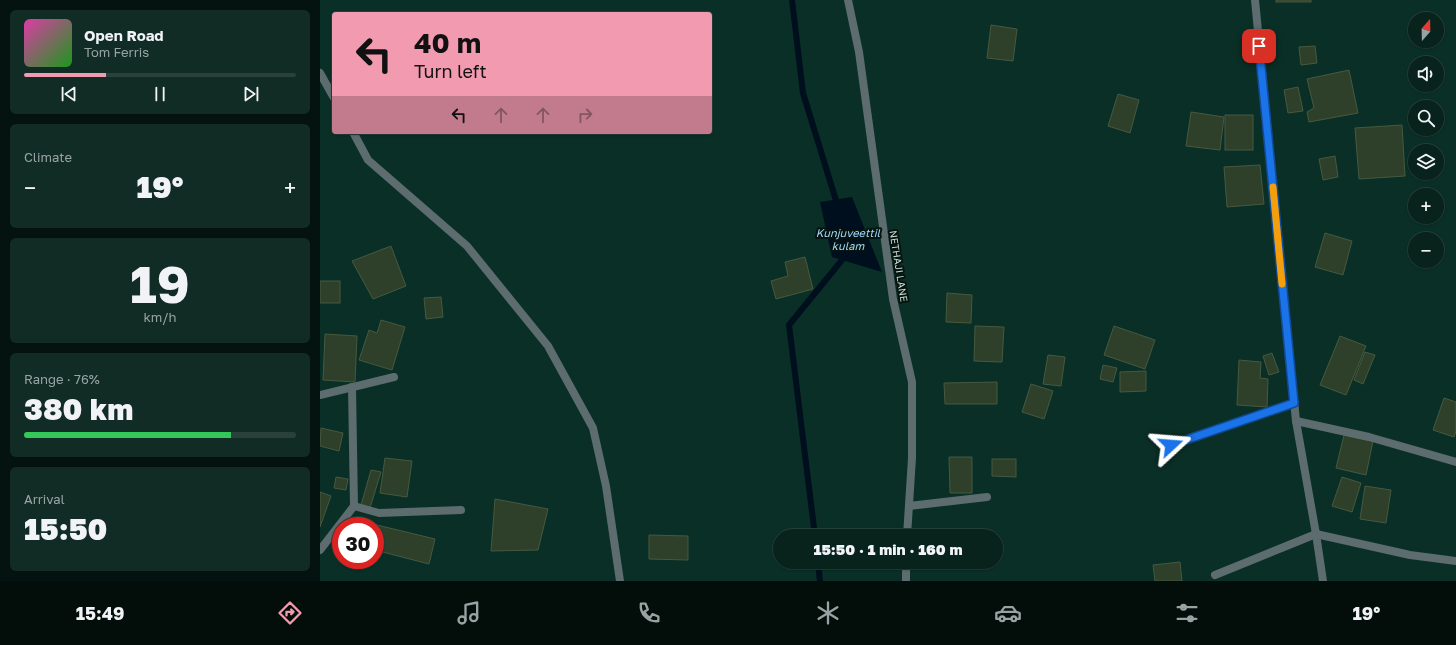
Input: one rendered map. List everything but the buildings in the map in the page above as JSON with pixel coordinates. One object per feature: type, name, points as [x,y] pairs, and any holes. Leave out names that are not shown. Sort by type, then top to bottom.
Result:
[{"type":"street","name":"NETHAJI LANE","points":[[848,0],[859,52],[893,300],[912,382],[912,458],[907,529]]},
{"type":"street","points":[[1255,0],[1296,421],[1323,581]]},
{"type":"street","points":[[320,73],[332,94]]},
{"type":"street","points":[[354,134],[368,160],[467,246],[548,346],[593,428],[606,486],[620,581]]},
{"type":"street","points":[[320,395],[394,377]]},
{"type":"street","points":[[320,550],[354,506],[352,387]]},
{"type":"street","points":[[1171,445],[1294,403]]},
{"type":"street","points":[[1296,421],[1369,437],[1456,462]]},
{"type":"street","points":[[909,506],[987,497]]},
{"type":"street","points":[[354,506],[379,513],[461,510]]},
{"type":"street","points":[[1215,575],[1316,534],[1410,555],[1456,561]]},
{"type":"street","points":[[906,569],[906,581]]},
{"type":"water","name":"Kunjuveettil kulam","points":[[852,197],[882,272],[832,257],[820,202]]},
{"type":"waterway","points":[[792,0],[803,93],[838,207]]},
{"type":"waterway","points":[[814,529],[789,325],[842,260],[843,253]]},
{"type":"waterway","points":[[819,569],[820,581]]},
{"type":"slow traffic","points":[[1273,187],[1282,284]]},
{"type":"route","points":[[1171,445],[1294,403],[1259,46]]}]
